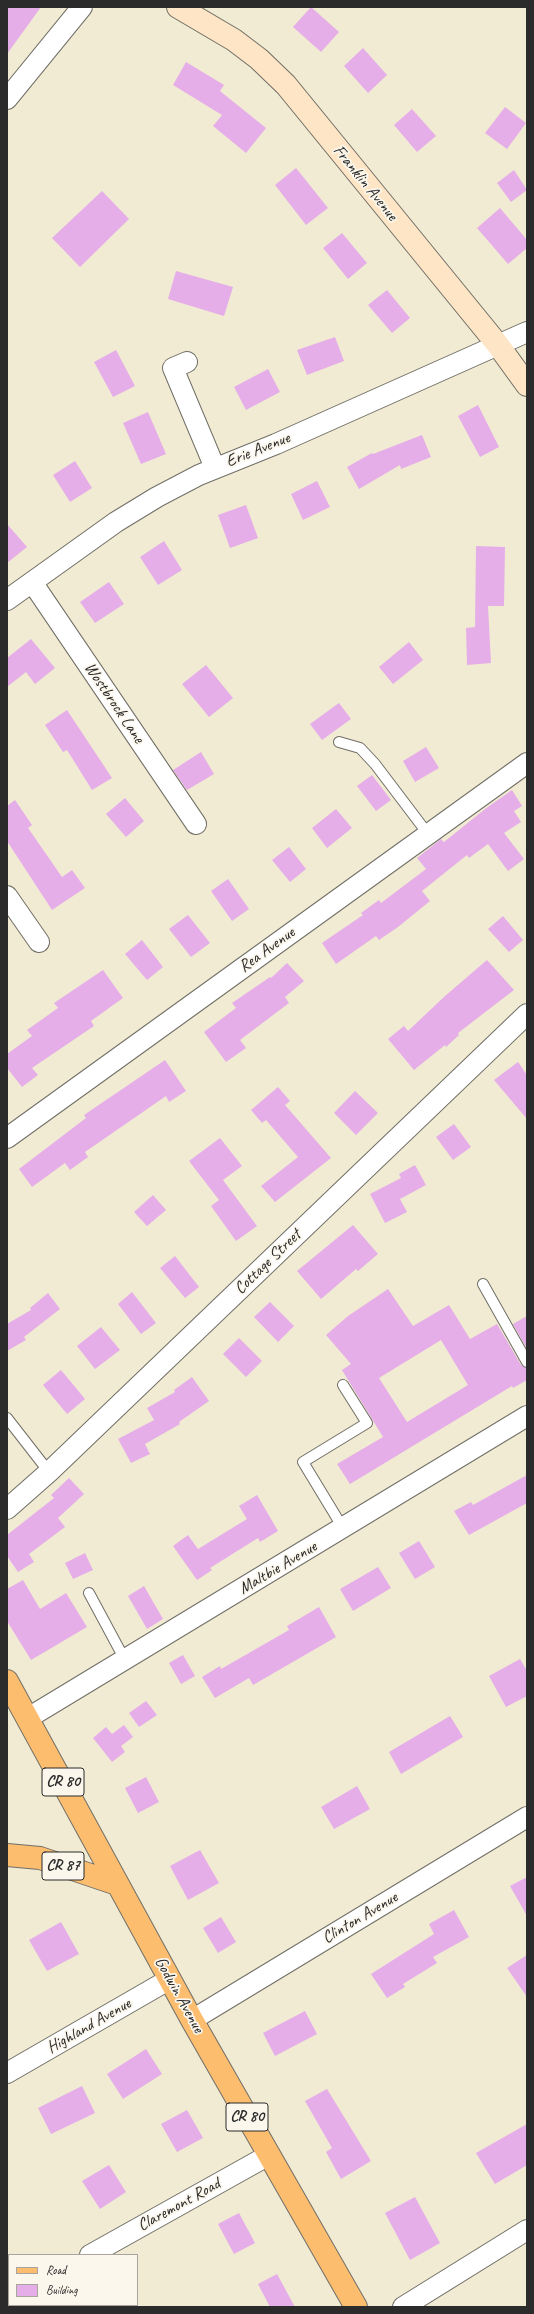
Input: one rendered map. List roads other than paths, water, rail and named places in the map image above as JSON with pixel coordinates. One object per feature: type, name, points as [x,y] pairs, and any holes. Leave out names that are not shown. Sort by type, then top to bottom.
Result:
[{"type":"main road","name":"Godwin Avenue","points":[[7,1681],[192,2020],[356,2307]]},
{"type":"main road","name":"CR 87","points":[[7,1855],[40,1858],[117,1884]]},
{"type":"street","points":[[7,99],[82,7]]},
{"type":"street","name":"Franklin Avenue","points":[[178,7],[234,40],[259,59],[286,85],[498,345],[527,385]]},
{"type":"street","name":"Erie Avenue","points":[[7,600],[116,522],[157,497],[215,468],[276,444],[527,332]]},
{"type":"street","points":[[188,362],[173,368],[215,468]]},
{"type":"street","name":"Wostbrock Lane","points":[[32,582],[196,824]]},
{"type":"street","name":"Rea Avenue","points":[[7,1138],[527,763]]},
{"type":"street","points":[[7,896],[39,942]]},
{"type":"street","name":"Cottage Street","points":[[9,1501],[49,1472],[527,1014]]},
{"type":"street","name":"Maltbie Avenue","points":[[28,1718],[527,1416]]},
{"type":"street","name":"Clinton Avenue","points":[[192,2020],[527,1817]]},
{"type":"street","name":"Highland Avenue","points":[[7,2073],[170,1979]]},
{"type":"street","name":"Claremont Road","points":[[92,2254],[269,2155]]},
{"type":"street","points":[[403,2307],[527,2230]]},
{"type":"lane","points":[[339,742],[360,748],[376,764],[428,834]]},
{"type":"lane","points":[[483,1284],[527,1362]]},
{"type":"lane","points":[[342,1528],[303,1462],[367,1423],[343,1385]]},
{"type":"lane","points":[[7,1418],[49,1472]]},
{"type":"lane","points":[[89,1593],[126,1660]]}]
